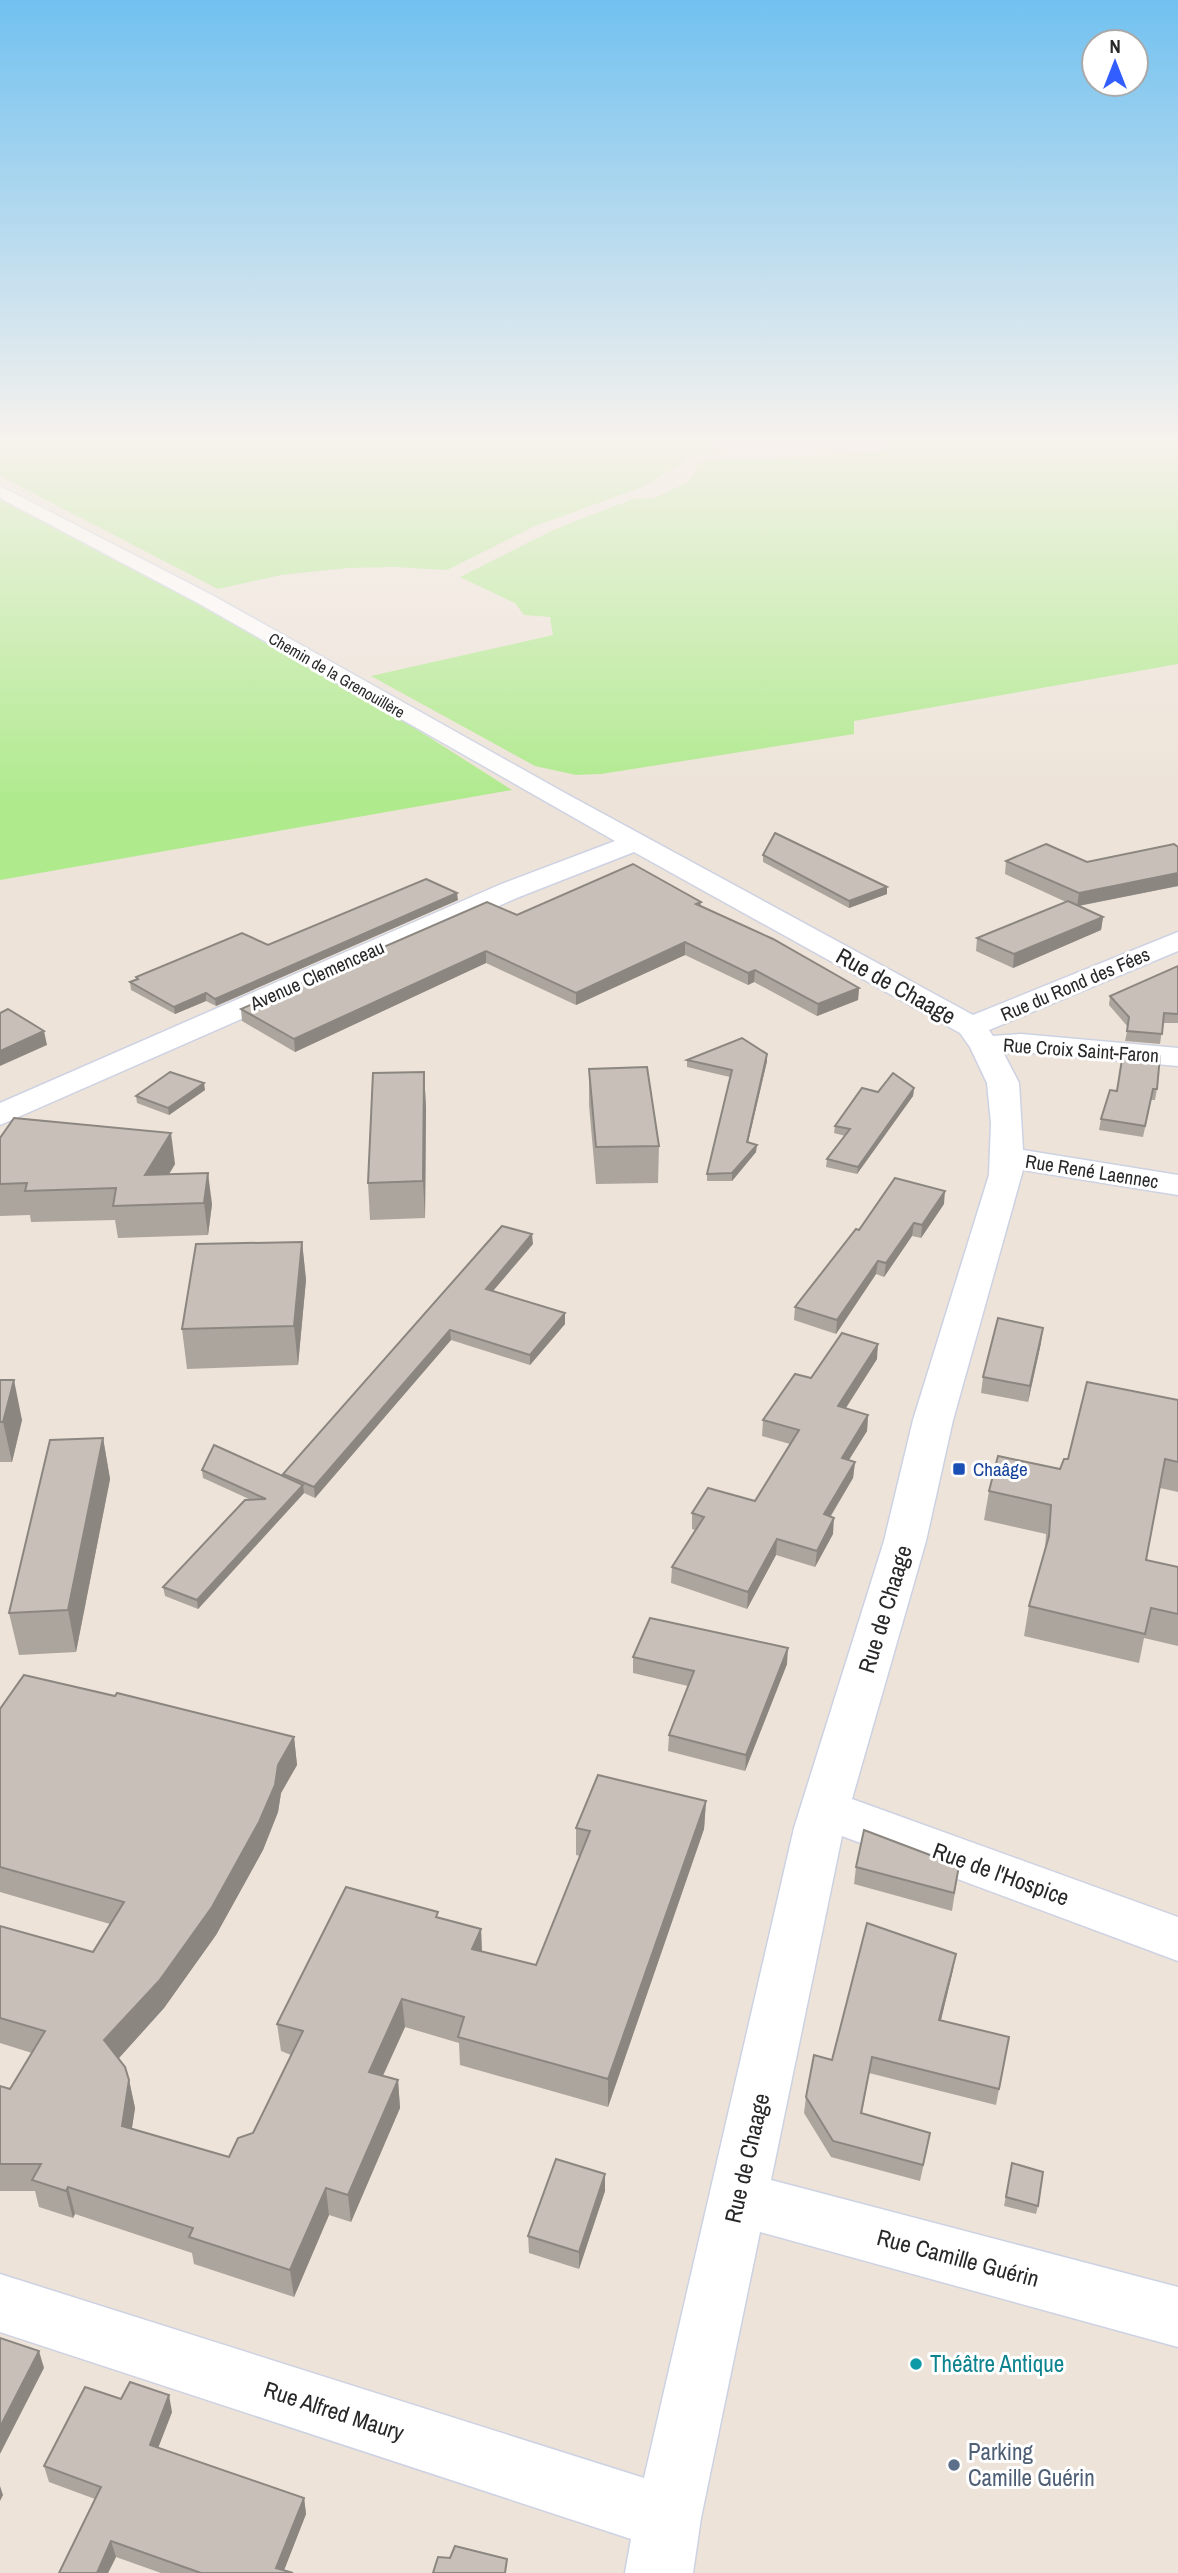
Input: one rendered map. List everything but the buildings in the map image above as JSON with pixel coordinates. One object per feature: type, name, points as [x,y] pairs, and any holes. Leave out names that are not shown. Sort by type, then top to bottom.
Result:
[{"type":"street","name":"Chemin de la Grenouillère","points":[[131,560],[636,842]]},
{"type":"street","name":"Rue de Chaage","points":[[636,842],[741,898],[978,1036],[1003,1083],[1007,1157],[1006,1175],[933,1420],[905,1541],[824,1809],[664,2546]]},
{"type":"street","name":"Avenue Clemenceau","points":[[0,1115],[509,891],[636,842]]},
{"type":"street","name":"Rue du Rond des Fées","points":[[978,1036],[1178,941]]},
{"type":"street","name":"Rue Croix Saint-Faron","points":[[978,1036],[1021,1043],[1178,1056]]},
{"type":"street","name":"Rue René Laennec","points":[[1007,1157],[1178,1185]]},
{"type":"street","name":"Rue de l'Hospice","points":[[824,1809],[1178,1939]]},
{"type":"street","name":"Rue Camille Guérin","points":[[738,2199],[1178,2317]]},
{"type":"street","name":"Rue Alfred Maury","points":[[0,2303],[664,2546]]},
{"type":"green space","points":[[0,560],[116,560],[377,704],[512,790],[0,880]]},
{"type":"green space","points":[[162,560],[467,560],[447,570],[348,568],[281,575],[218,589]]},
{"type":"green space","points":[[493,560],[1178,560],[1178,664],[854,721],[854,734],[601,774],[576,775],[535,766],[371,676],[553,635],[550,617],[524,615],[515,603],[460,577]]},
{"type":"place","name":"Chaâge","points":[[959,1469]]},
{"type":"place","name":"Théâtre Antique","points":[[916,2364]]},
{"type":"place","name":"Parking Camille Guérin","points":[[954,2465]]}]
